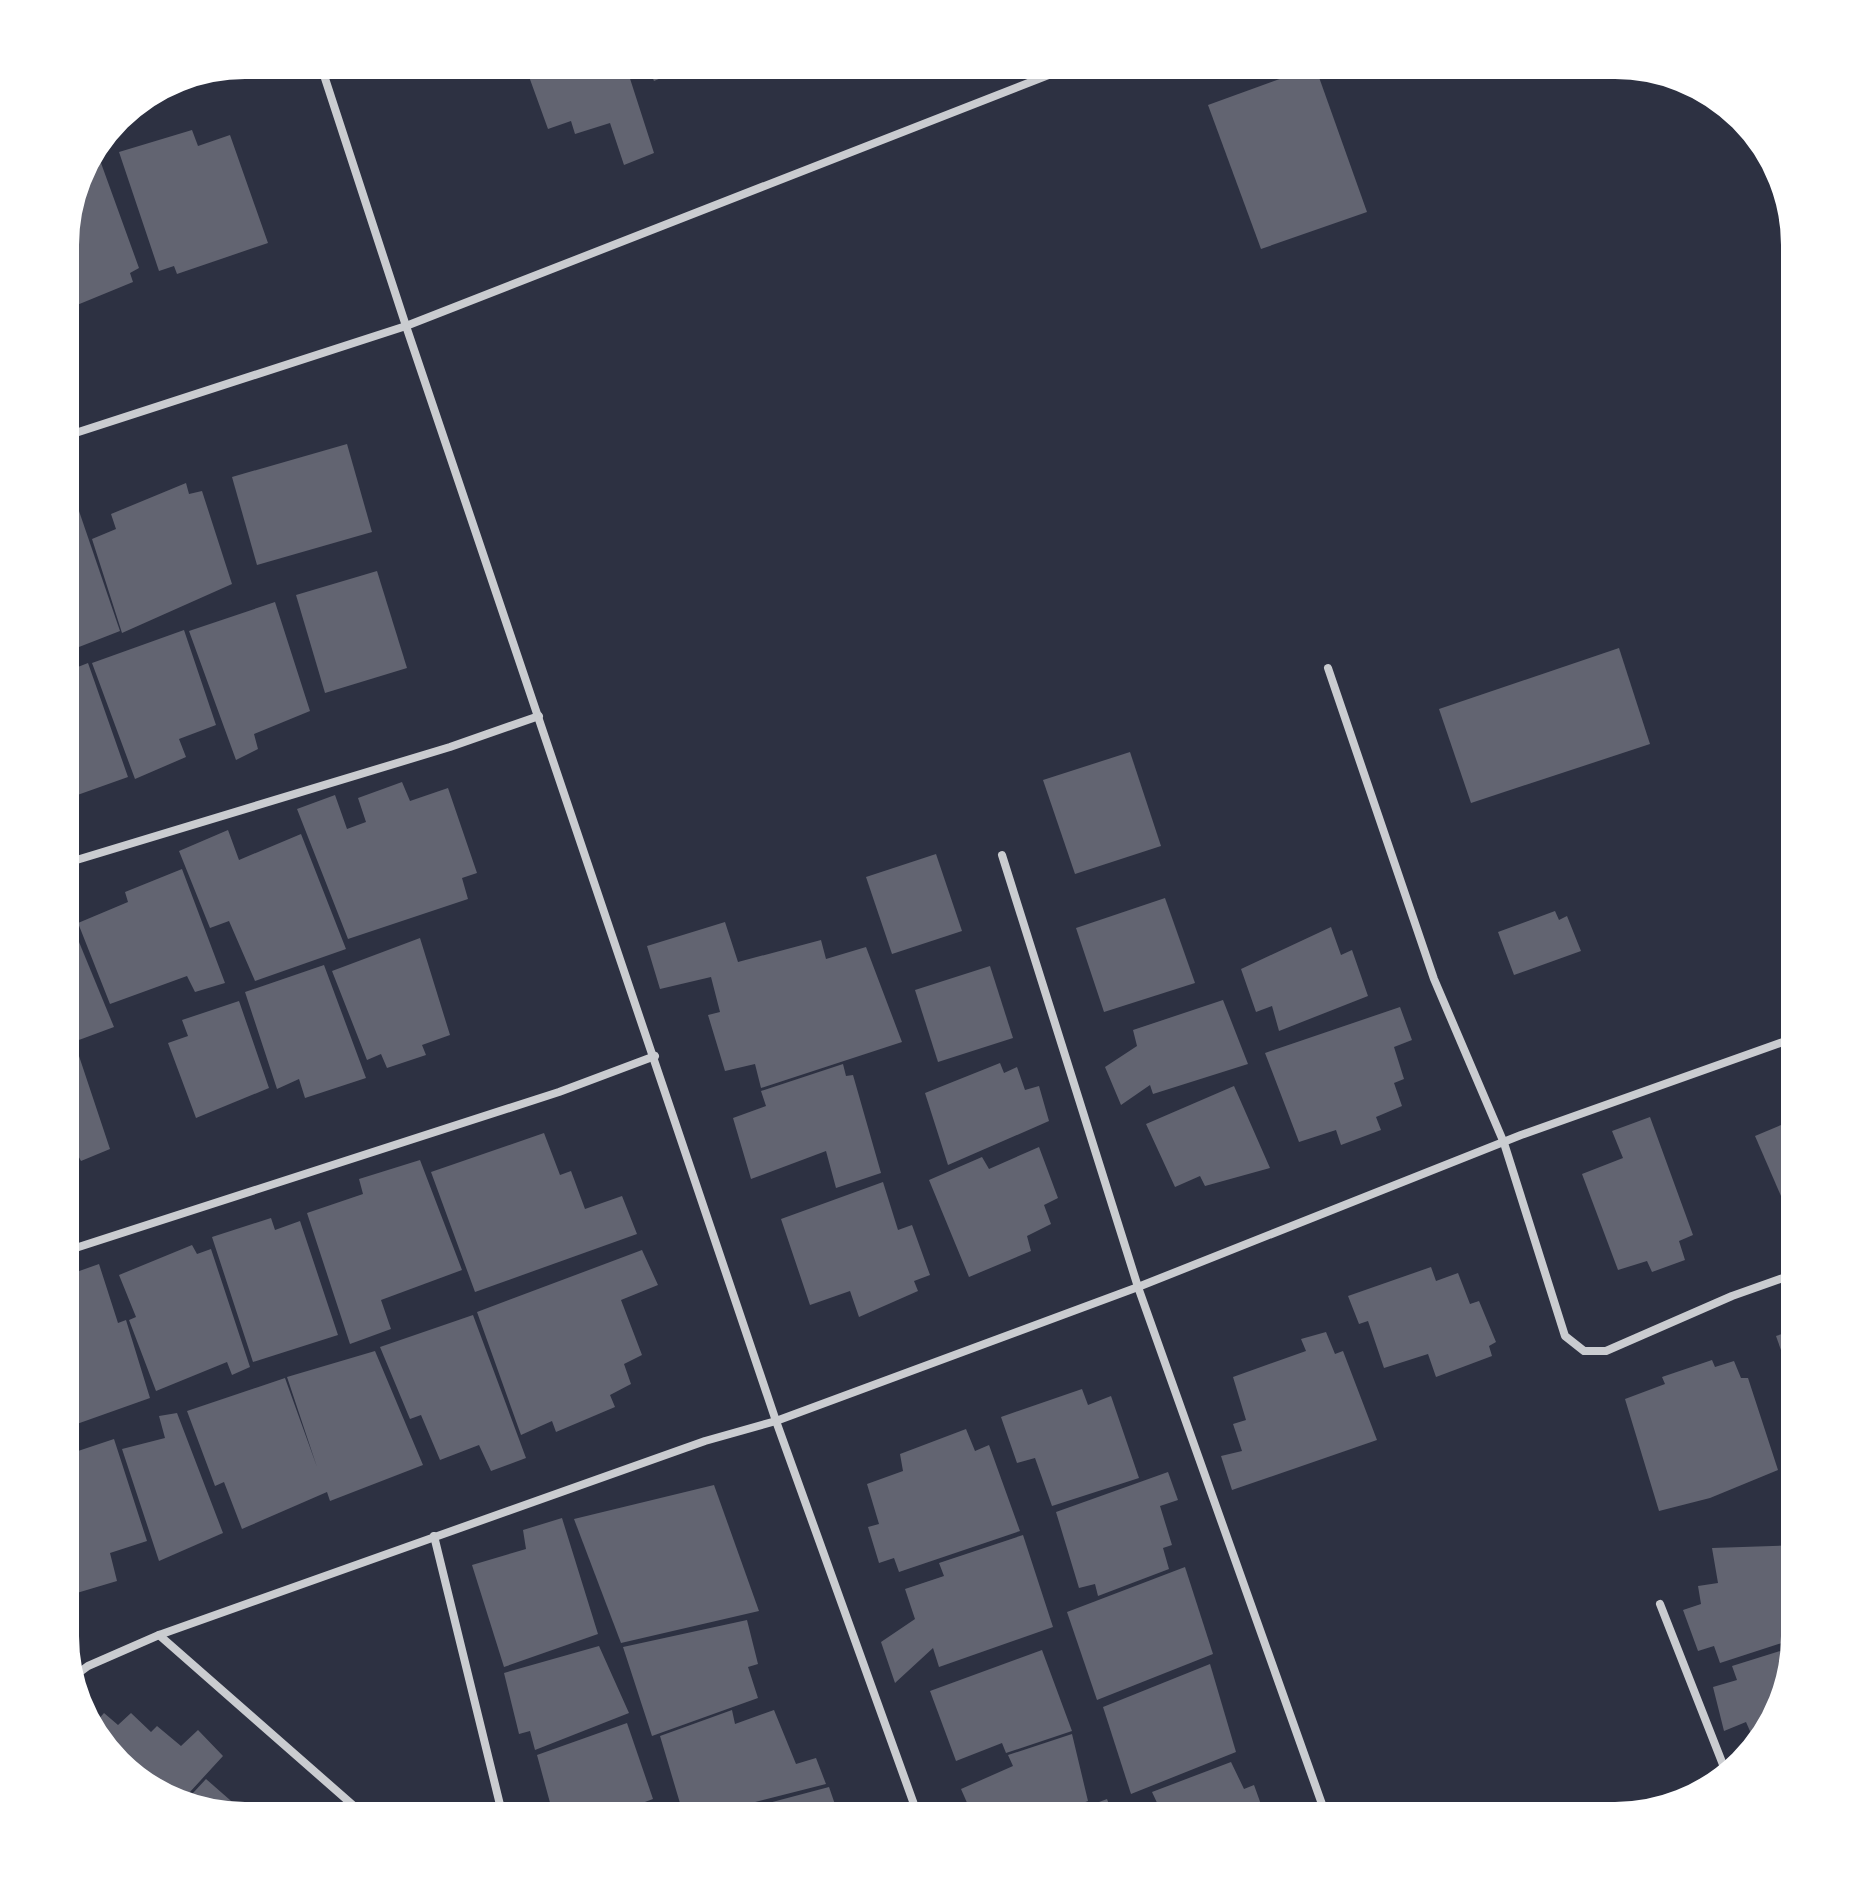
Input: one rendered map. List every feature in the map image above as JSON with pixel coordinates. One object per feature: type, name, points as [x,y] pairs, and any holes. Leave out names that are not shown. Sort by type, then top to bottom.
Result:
[{"type":"street","points":[[324,74],[776,1421],[915,1807]]},
{"type":"street","points":[[74,433],[406,326],[1051,74]]},
{"type":"street","points":[[1328,668],[1434,979],[1504,1143],[1565,1336],[1584,1351],[1606,1351],[1732,1296],[1786,1277]]},
{"type":"street","points":[[74,861],[450,747],[539,716]]},
{"type":"street","points":[[1002,855],[1138,1287],[1323,1807]]},
{"type":"street","points":[[78,1673],[159,1635],[705,1441],[776,1421],[1138,1287],[1521,1135],[1786,1041]]},
{"type":"street","points":[[74,1248],[559,1092],[655,1056]]},
{"type":"street","points":[[434,1536],[501,1807]]},
{"type":"street","points":[[1660,1604],[1724,1768]]},
{"type":"street","points":[[159,1635],[355,1807]]},
{"type":"building","points":[[528,74],[629,74],[654,153],[624,165],[610,123],[575,134],[571,121],[548,129]]},
{"type":"building","points":[[651,74],[671,74],[654,81]]},
{"type":"building","points":[[1293,74],[1318,74],[1367,212],[1261,249],[1208,105]]},
{"type":"building","points":[[192,130],[198,146],[230,135],[268,243],[177,274],[174,266],[159,271],[119,152]]},
{"type":"building","points":[[101,163],[139,268],[130,273],[133,282],[74,306],[75,223],[95,164]]},
{"type":"building","points":[[347,444],[372,532],[257,565],[232,477]]},
{"type":"building","points":[[186,483],[189,494],[202,491],[232,584],[122,633],[92,539],[116,529],[111,514]]},
{"type":"building","points":[[79,511],[120,631],[74,649],[74,513]]},
{"type":"building","points":[[377,571],[407,668],[325,693],[296,595]]},
{"type":"building","points":[[275,602],[310,711],[254,734],[258,749],[236,760],[189,631]]},
{"type":"building","points":[[184,630],[216,725],[179,739],[186,757],[135,779],[92,663]]},
{"type":"building","points":[[1619,648],[1650,744],[1471,803],[1439,709]]},
{"type":"building","points":[[88,663],[128,777],[74,796],[74,668]]},
{"type":"building","points":[[1130,752],[1161,846],[1075,874],[1043,780]]},
{"type":"building","points":[[402,782],[410,801],[448,788],[477,873],[462,878],[468,899],[348,939],[297,809],[335,795],[347,829],[366,822],[358,798]]},
{"type":"building","points":[[228,830],[239,860],[301,834],[346,949],[255,981],[229,921],[210,928],[179,851]]},
{"type":"building","points":[[936,854],[962,931],[892,954],[866,877]]},
{"type":"building","points":[[182,869],[225,983],[195,992],[187,976],[110,1004],[78,923],[128,902],[125,892]]},
{"type":"building","points":[[1165,898],[1195,983],[1104,1012],[1076,928]]},
{"type":"building","points":[[1555,911],[1559,920],[1567,916],[1581,951],[1514,975],[1498,932]]},
{"type":"building","points":[[725,922],[738,962],[821,940],[826,959],[866,947],[902,1042],[761,1088],[755,1064],[725,1071],[708,1015],[720,1012],[711,977],[660,989],[647,946]]},
{"type":"building","points":[[1331,927],[1341,955],[1352,950],[1368,996],[1279,1031],[1272,1006],[1256,1012],[1241,969]]},
{"type":"building","points":[[74,930],[114,1027],[74,1042]]},
{"type":"building","points":[[420,938],[450,1035],[422,1045],[426,1055],[387,1068],[381,1054],[367,1060],[332,971]]},
{"type":"building","points":[[324,965],[366,1078],[305,1098],[299,1079],[277,1089],[245,992]]},
{"type":"building","points":[[990,966],[1013,1038],[938,1062],[915,990]]},
{"type":"building","points":[[1223,1000],[1248,1064],[1153,1094],[1150,1085],[1121,1105],[1105,1067],[1137,1046],[1133,1030]]},
{"type":"building","points":[[239,1001],[269,1088],[196,1118],[168,1043],[188,1036],[182,1020]]},
{"type":"building","points":[[1400,1007],[1412,1040],[1394,1047],[1404,1079],[1394,1083],[1402,1106],[1376,1117],[1381,1130],[1341,1145],[1336,1130],[1299,1142],[1265,1053]]},
{"type":"building","points":[[77,1050],[110,1149],[81,1161],[74,1148],[74,1051]]},
{"type":"building","points":[[1000,1063],[1004,1073],[1017,1067],[1025,1090],[1039,1086],[1049,1121],[948,1165],[925,1093]]},
{"type":"building","points":[[843,1064],[846,1076],[853,1075],[881,1173],[836,1188],[826,1151],[751,1179],[733,1118],[766,1106],[761,1091]]},
{"type":"building","points":[[1234,1086],[1270,1168],[1205,1186],[1200,1176],[1175,1187],[1146,1124]]},
{"type":"building","points":[[1650,1117],[1693,1235],[1679,1241],[1685,1260],[1652,1272],[1647,1261],[1618,1270],[1582,1174],[1623,1158],[1612,1131]]},
{"type":"building","points":[[1786,1123],[1786,1194],[1781,1196],[1755,1136]]},
{"type":"building","points":[[544,1133],[560,1175],[571,1171],[585,1209],[622,1196],[637,1234],[475,1292],[431,1172]]},
{"type":"building","points":[[1039,1147],[1058,1198],[1044,1205],[1051,1224],[1027,1236],[1031,1251],[969,1277],[929,1180],[982,1157],[989,1169]]},
{"type":"building","points":[[420,1160],[462,1270],[381,1300],[391,1329],[350,1344],[307,1213],[363,1194],[359,1179]]},
{"type":"building","points":[[883,1182],[898,1230],[912,1225],[930,1275],[914,1281],[918,1291],[859,1317],[850,1291],[810,1305],[781,1219]]},
{"type":"building","points":[[271,1218],[275,1230],[300,1221],[338,1335],[253,1362],[212,1237]]},
{"type":"building","points":[[192,1245],[197,1254],[211,1249],[250,1367],[232,1375],[227,1362],[156,1391],[129,1320],[136,1317],[119,1275]]},
{"type":"building","points":[[642,1250],[658,1285],[621,1300],[642,1355],[624,1364],[631,1384],[610,1395],[615,1407],[556,1432],[552,1421],[521,1435],[477,1312]]},
{"type":"building","points":[[99,1264],[118,1323],[126,1320],[150,1398],[74,1425],[74,1273]]},
{"type":"building","points":[[1431,1267],[1436,1281],[1458,1273],[1470,1304],[1479,1301],[1496,1342],[1489,1346],[1492,1356],[1436,1377],[1428,1354],[1384,1368],[1368,1321],[1359,1324],[1348,1296]]},
{"type":"building","points":[[473,1315],[526,1458],[491,1471],[479,1445],[440,1460],[421,1415],[410,1419],[380,1347]]},
{"type":"building","points":[[1326,1332],[1335,1354],[1343,1351],[1377,1440],[1232,1490],[1221,1456],[1242,1451],[1233,1424],[1246,1420],[1233,1377],[1306,1351],[1301,1339]]},
{"type":"building","points":[[1786,1333],[1786,1364],[1776,1336]]},
{"type":"building","points":[[375,1351],[423,1465],[330,1501],[327,1492],[242,1529],[224,1482],[215,1486],[187,1411],[285,1378],[317,1467],[287,1377]]},
{"type":"building","points":[[1712,1360],[1715,1367],[1734,1361],[1741,1378],[1748,1378],[1778,1470],[1710,1498],[1659,1511],[1625,1399],[1665,1384],[1662,1377]]},
{"type":"building","points":[[1082,1389],[1088,1405],[1111,1396],[1139,1478],[1052,1506],[1035,1458],[1017,1463],[1001,1417]]},
{"type":"building","points":[[177,1413],[223,1533],[159,1561],[122,1449],[165,1438],[159,1416]]},
{"type":"building","points":[[966,1429],[975,1451],[989,1445],[1020,1531],[899,1572],[894,1558],[879,1563],[868,1527],[879,1524],[867,1484],[903,1471],[900,1454]]},
{"type":"building","points":[[114,1439],[147,1541],[110,1553],[117,1581],[74,1594],[74,1452]]},
{"type":"building","points":[[1168,1472],[1178,1500],[1160,1506],[1172,1545],[1163,1548],[1169,1569],[1098,1596],[1095,1584],[1079,1588],[1056,1512]]},
{"type":"building","points":[[714,1485],[759,1611],[621,1643],[574,1519]]},
{"type":"building","points":[[562,1518],[598,1634],[504,1667],[472,1565],[526,1549],[523,1530]]},
{"type":"building","points":[[1023,1535],[1053,1627],[939,1667],[933,1648],[895,1683],[881,1642],[915,1619],[905,1589],[944,1576],[939,1563]]},
{"type":"building","points":[[1786,1545],[1786,1642],[1720,1663],[1714,1646],[1698,1651],[1683,1610],[1701,1604],[1698,1586],[1718,1583],[1712,1548]]},
{"type":"building","points":[[1185,1567],[1213,1654],[1097,1700],[1067,1612]]},
{"type":"building","points":[[747,1620],[758,1664],[748,1667],[758,1698],[652,1736],[623,1647]]},
{"type":"building","points":[[599,1646],[629,1713],[535,1750],[530,1731],[519,1734],[504,1673]]},
{"type":"building","points":[[1786,1649],[1777,1691],[1753,1737],[1746,1722],[1724,1731],[1713,1687],[1737,1680],[1732,1666]]},
{"type":"building","points":[[1042,1650],[1072,1731],[1006,1753],[1002,1743],[956,1761],[930,1691]]},
{"type":"building","points":[[1210,1664],[1236,1752],[1131,1794],[1103,1707]]},
{"type":"building","points":[[732,1710],[735,1724],[774,1710],[796,1764],[816,1758],[826,1784],[736,1807],[681,1807],[660,1736]]},
{"type":"building","points":[[104,1713],[118,1725],[131,1713],[151,1732],[157,1726],[181,1746],[198,1730],[223,1756],[186,1796],[160,1784],[132,1765],[116,1749],[97,1721]]},
{"type":"building","points":[[627,1723],[653,1799],[632,1807],[551,1807],[537,1755]]},
{"type":"building","points":[[1072,1734],[1088,1801],[1072,1807],[969,1807],[961,1789],[1013,1766],[1008,1755]]},
{"type":"building","points":[[1231,1762],[1244,1789],[1254,1785],[1262,1807],[1159,1807],[1152,1792]]},
{"type":"building","points":[[206,1779],[238,1807],[223,1806],[189,1798]]},
{"type":"building","points":[[829,1787],[836,1807],[754,1807]]},
{"type":"building","points":[[1107,1799],[1110,1807],[1086,1807]]}]
